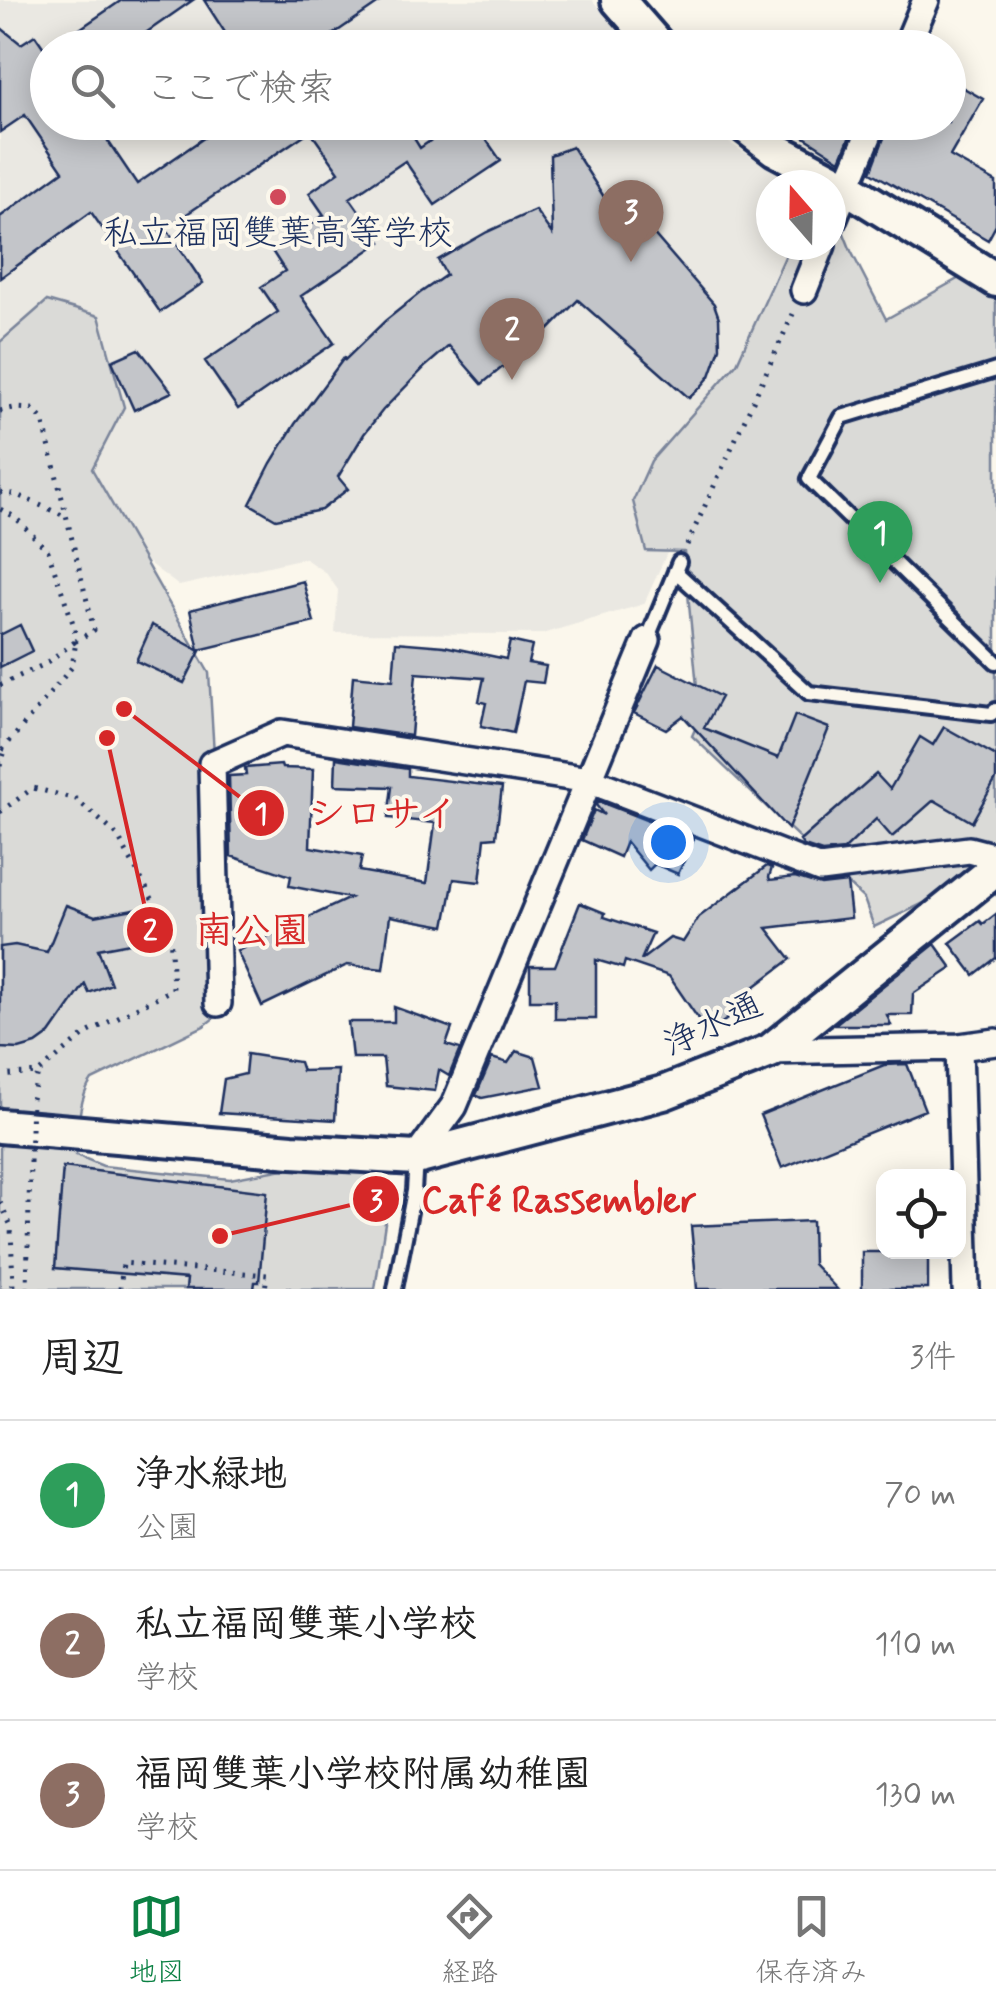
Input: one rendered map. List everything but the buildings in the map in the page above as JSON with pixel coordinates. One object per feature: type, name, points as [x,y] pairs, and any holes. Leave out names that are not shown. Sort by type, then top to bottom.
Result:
[{"type":"street","points":[[618,0],[644,30]]},
{"type":"street","points":[[914,30],[926,0]]},
{"type":"street","points":[[764,140],[815,170]]},
{"type":"street","points":[[866,140],[846,187],[996,280]]},
{"type":"street","points":[[804,290],[816,260]]},
{"type":"street","points":[[416,1158],[454,1106],[647,640]]},
{"type":"street","points":[[218,1004],[212,764],[282,733],[589,780],[820,869],[970,850],[996,858]]},
{"type":"street","name":"浄水通","points":[[0,1126],[416,1158],[664,1093],[770,1051],[996,869]]},
{"type":"street","points":[[770,1051],[959,1048],[996,1042]]},
{"type":"street","points":[[959,1048],[966,1289]]},
{"type":"lane","points":[[996,370],[842,416],[809,479],[996,662]]},
{"type":"lane","points":[[647,640],[677,566],[810,693],[991,714],[996,710]]},
{"type":"lane","points":[[395,1289],[414,1191],[416,1158]]},
{"type":"path","points":[[677,566],[804,290]]},
{"type":"path","points":[[0,412],[32,409],[44,420],[94,630],[43,665],[0,684]]},
{"type":"path","points":[[0,492],[39,503],[68,518]]},
{"type":"path","points":[[0,510],[16,517],[48,550],[76,641],[72,666],[0,754]]},
{"type":"path","points":[[0,766],[7,746]]},
{"type":"path","points":[[0,812],[33,788],[76,799],[117,835],[170,931],[173,988],[87,1033],[38,1073],[0,1076]]},
{"type":"path","points":[[27,1289],[32,1100],[38,1073]]},
{"type":"path","points":[[0,1202],[11,1226],[13,1289]]},
{"type":"path","points":[[120,1289],[123,1263],[267,1276],[265,1289]]},
{"type":"shaded area","points":[[0,0],[592,0],[618,30],[30,30],[30,140],[725,140],[771,170],[756,170],[756,260],[799,260],[644,604],[542,634],[335,633],[338,590],[326,573],[304,558],[179,586],[125,545],[79,469],[118,401],[101,320],[48,301],[0,343]]},
{"type":"shaded area","points":[[846,238],[886,319],[972,271],[996,291],[996,895],[970,881],[874,927],[864,899],[692,736],[700,718],[684,552],[646,551],[633,501],[651,461],[737,363],[783,260],[846,260]]},
{"type":"shaded area","points":[[47,301],[99,316],[124,407],[92,469],[209,673],[217,802],[214,1018],[92,1080],[81,1106],[76,1155],[103,1166],[230,1179],[289,1168],[367,1168],[380,1172],[391,1183],[375,1289],[0,1289],[0,342]]},
{"type":"place","name":"私立福岡雙葉高等学校","points":[[278,197]]},
{"type":"place","name":"福岡雙葉小学校附属幼稚園","points":[[631,262]]},
{"type":"place","name":"私立福岡雙葉小学校","points":[[512,380]]},
{"type":"place","name":"浄水緑地","points":[[880,583]]},
{"type":"place","name":"シロサイ","points":[[124,709]]},
{"type":"place","name":"南公園","points":[[107,738]]},
{"type":"place","name":"Café Rassembler","points":[[220,1236]]}]
